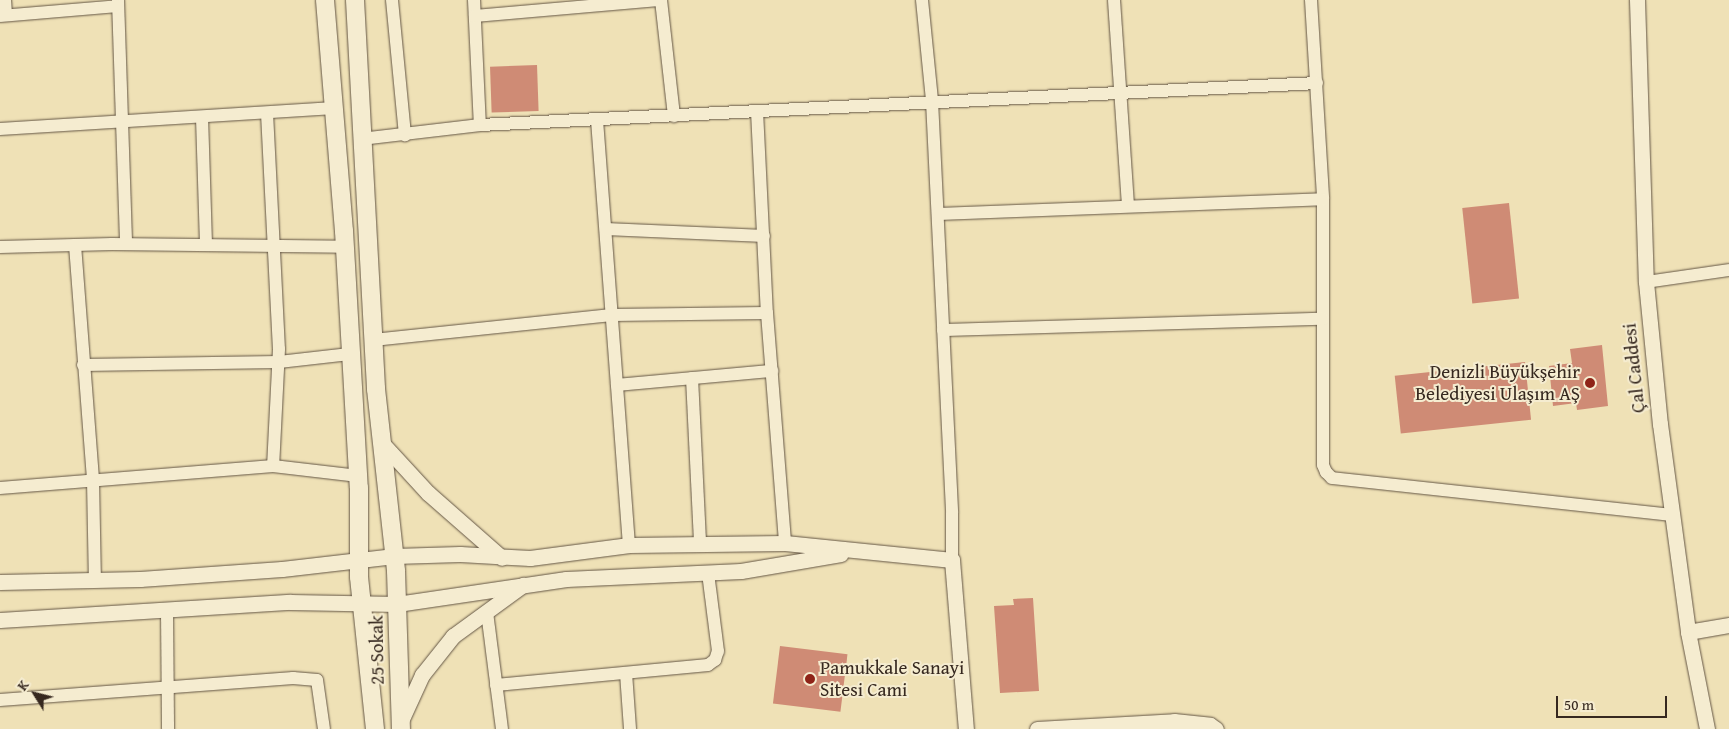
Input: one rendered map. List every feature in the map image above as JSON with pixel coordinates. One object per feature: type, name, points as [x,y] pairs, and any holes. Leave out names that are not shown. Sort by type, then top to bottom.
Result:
[{"type":"main road","name":"25 Sokak","points":[[325,0],[345,248],[358,476],[359,577],[375,729]]},
{"type":"main road","name":"25 Sokak","points":[[355,0],[373,340],[395,563],[401,726]]},
{"type":"street","points":[[5,0],[3,16],[118,3],[126,244]]},
{"type":"street","points":[[392,0],[405,135]]},
{"type":"street","points":[[474,0],[480,125]]},
{"type":"street","points":[[475,16],[659,0],[674,116]]},
{"type":"street","points":[[922,0],[932,101],[952,560],[966,729]]},
{"type":"street","points":[[1114,0],[1118,92],[1128,206]]},
{"type":"street","points":[[1312,0],[1323,199],[1323,464],[1332,478],[1673,515]]},
{"type":"street","name":"Çal Caddesi","points":[[1637,0],[1646,282],[1688,632],[1705,729]]},
{"type":"street","points":[[361,140],[480,125],[1317,83]]},
{"type":"street","points":[[0,129],[334,108]]},
{"type":"street","points":[[757,111],[767,313],[785,543]]},
{"type":"street","points":[[267,112],[279,362],[273,466]]},
{"type":"street","points":[[202,117],[206,245]]},
{"type":"street","points":[[597,120],[629,545]]},
{"type":"street","points":[[938,214],[1323,199]]},
{"type":"street","points":[[606,229],[764,236]]},
{"type":"street","points":[[0,247],[126,244],[345,248]]},
{"type":"street","points":[[75,245],[93,480],[95,580]]},
{"type":"street","points":[[1646,282],[1729,270]]},
{"type":"street","points":[[373,340],[612,315],[767,313]]},
{"type":"street","points":[[943,330],[1323,319]]},
{"type":"street","points":[[83,365],[279,362],[350,354]]},
{"type":"street","points":[[617,385],[772,371]]},
{"type":"street","points":[[692,378],[700,544]]},
{"type":"street","points":[[382,443],[428,494],[502,558]]},
{"type":"street","points":[[0,488],[273,466],[358,476]]},
{"type":"street","points":[[0,582],[95,580],[282,569],[359,558],[395,563],[460,554],[502,558],[629,545],[785,543],[855,552],[952,560]]},
{"type":"street","points":[[0,620],[290,602],[362,606],[397,604],[566,579],[741,571],[855,552]]},
{"type":"street","points":[[496,685],[704,666],[715,660],[718,651],[708,573]]},
{"type":"street","points":[[401,726],[422,675],[453,636],[524,584]]},
{"type":"street","points":[[167,610],[168,729]]},
{"type":"street","points":[[487,612],[502,729]]},
{"type":"street","points":[[1688,632],[1729,624]]},
{"type":"street","points":[[626,673],[630,729]]},
{"type":"street","points":[[0,700],[167,689],[254,678],[317,680],[324,729]]},
{"type":"street","points":[[1037,729],[1174,721],[1210,725],[1216,729]]},
{"type":"building","points":[[537,65],[539,111],[492,113],[490,67]]},
{"type":"building","points":[[1509,203],[1519,298],[1472,303],[1462,208]]},
{"type":"building","name":"Denizli Büyükşehir Belediyesi Ulaşım AŞ","points":[[1602,345],[1608,406],[1577,410],[1576,403],[1553,406],[1549,366],[1572,363],[1570,349]]},
{"type":"building","points":[[1525,362],[1531,420],[1401,433],[1395,376]]},
{"type":"building","points":[[1033,598],[1039,691],[1000,693],[994,606],[1014,605],[1013,599]]},
{"type":"building","name":"Pamukkale Sanayi Sitesi Cami","points":[[780,646],[847,654],[840,712],[773,704]]},
{"type":"place","name":"Denizli Büyükşehir Belediyesi Ulaşım AŞ","points":[[1590,383]]},
{"type":"place","name":"Pamukkale Sanayi Sitesi Cami","points":[[810,679]]}]
